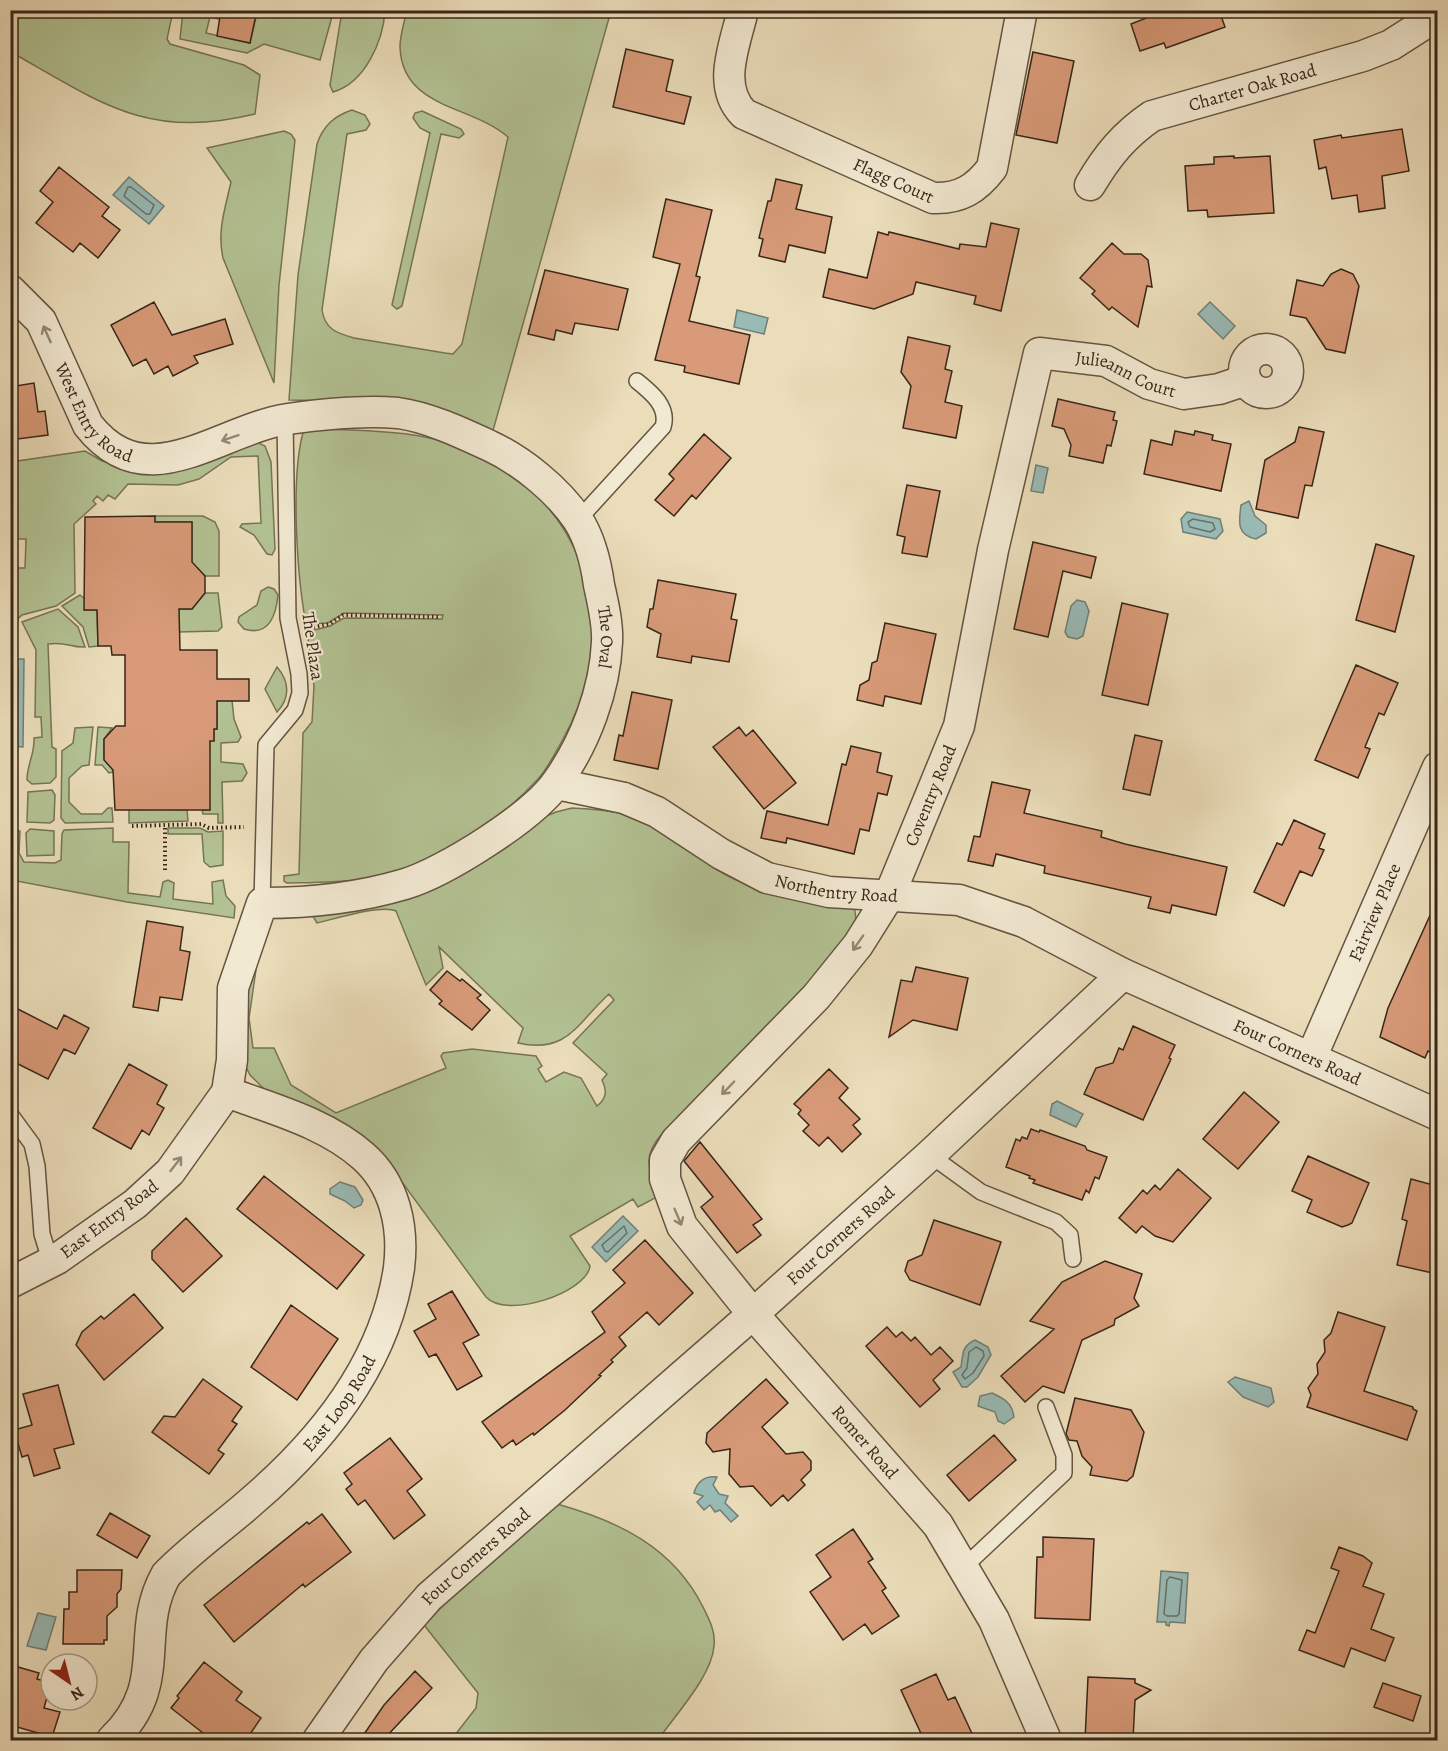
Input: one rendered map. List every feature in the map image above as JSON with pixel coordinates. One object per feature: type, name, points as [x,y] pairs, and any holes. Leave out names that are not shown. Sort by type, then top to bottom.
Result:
[{"type":"street","name":"Flagg Court","points":[[743,10],[728,89],[733,103],[744,114],[933,198],[952,199],[982,182],[992,168],[1022,10]]},
{"type":"street","name":"Charter Oak Road","points":[[1090,185],[1107,156],[1120,140],[1152,116],[1363,56],[1391,45],[1437,15]]},
{"type":"street","name":"West Entry Road","points":[[10,290],[41,321],[88,425],[98,438],[123,456],[135,459],[162,459],[285,419]]},
{"type":"street","name":"Julieann Court","points":[[1039,353],[1106,361],[1149,384],[1184,394],[1219,389],[1246,380]]},
{"type":"street","name":"Coventry Road","points":[[666,1160],[676,1141],[816,997],[858,945],[890,894],[959,726],[993,550],[1039,353]]},
{"type":"street","name":"The Oval","points":[[262,903],[297,903],[354,897],[408,883],[459,859],[518,819],[557,784],[588,724],[603,675],[607,639],[597,568],[578,520],[551,489],[519,462],[492,447],[434,423],[399,413],[344,414],[285,419]]},
{"type":"street","name":"Fairview Place","points":[[1311,1058],[1437,767]]},
{"type":"street","name":"Northentry Road","points":[[557,784],[624,798],[657,812],[729,858],[767,878],[829,892],[959,900],[1024,922],[1123,974]]},
{"type":"street","name":"East Entry Road","points":[[10,1283],[51,1263],[96,1234],[135,1204],[170,1172],[228,1092],[232,1060],[233,988],[262,903]]},
{"type":"street","name":"Four Corners Road","points":[[318,1740],[374,1660],[429,1597],[753,1314],[930,1155],[1123,974],[1437,1115]]},
{"type":"street","name":"East Loop Road","points":[[112,1740],[129,1721],[141,1701],[148,1680],[153,1611],[159,1589],[166,1575],[288,1469],[323,1431],[379,1344],[397,1281],[402,1245],[398,1213],[384,1183],[364,1156],[337,1137],[316,1127],[228,1092]]},
{"type":"street","name":"Romer Road","points":[[666,1160],[665,1179],[682,1226],[753,1314],[938,1525],[994,1620],[1046,1740]]},
{"type":"lane","points":[[578,520],[663,427],[665,420],[663,409],[652,393],[637,381]]},
{"type":"lane","name":"The Plaza","points":[[262,903],[266,745],[295,710],[300,693],[299,674],[288,618],[285,419]]},
{"type":"lane","points":[[10,1114],[32,1144],[42,1234],[51,1263]]},
{"type":"lane","points":[[930,1155],[981,1192],[1056,1222],[1070,1235],[1073,1259]]},
{"type":"lane","points":[[963,1568],[1064,1473],[1064,1455],[1046,1407]]},
{"type":"path","points":[[308,628],[328,624],[343,615],[441,617]]},
{"type":"path","points":[[132,826],[201,824],[209,828],[221,827]]},
{"type":"path","points":[[165,825],[165,870]]},
{"type":"green space","points":[[11,10],[173,11],[167,39],[170,44],[244,65],[260,75],[255,114],[217,121],[184,122],[154,119],[126,112],[99,101],[11,52]]},
{"type":"green space","points":[[183,11],[221,13],[219,19],[210,17],[206,33],[250,43],[257,13],[278,18],[280,11],[333,13],[320,60],[264,44],[247,53],[180,39]]},
{"type":"green space","points":[[342,11],[385,11],[384,23],[376,47],[363,70],[354,80],[333,92],[330,85]]},
{"type":"green space","points":[[407,11],[611,11],[492,434],[401,402],[289,400],[298,275],[317,144],[322,132],[330,122],[352,110],[365,115],[370,124],[366,130],[347,134],[323,316],[332,329],[354,338],[453,354],[462,344],[508,137],[493,126],[441,103],[413,83],[404,67],[400,47]]},
{"type":"green space","points":[[422,111],[461,129],[464,134],[459,138],[441,134],[402,306],[397,309],[392,305],[430,133],[420,128],[413,118],[415,113]]},
{"type":"green space","points":[[284,131],[291,134],[295,140],[279,285],[274,383],[223,258],[221,229],[231,182],[207,148]]},
{"type":"green space","points":[[304,429],[376,431],[422,437],[468,449],[500,465],[544,504],[566,533],[581,565],[590,599],[592,635],[588,671],[578,706],[562,741],[538,779],[499,815],[440,853],[393,874],[358,880],[287,883],[284,881],[284,876],[299,874],[303,733],[312,722],[314,686],[307,632],[330,626],[344,618],[442,619],[443,615],[344,613],[328,623],[306,624],[296,526],[297,472]]},
{"type":"green space","points":[[254,441],[265,446],[271,462],[275,549],[272,555],[267,554],[254,535],[240,527],[242,524],[261,523],[258,456],[231,457],[199,479],[178,485],[128,484],[115,499],[108,495],[103,501],[97,496],[93,501],[96,504],[74,524],[75,593],[56,606],[22,615],[11,625],[11,568],[25,568],[26,539],[11,539],[11,462],[85,451],[102,461],[117,465]]},
{"type":"green space","points":[[155,516],[203,516],[215,522],[219,531],[219,576],[205,576],[197,568],[192,567],[192,522],[155,522]]},
{"type":"green space","points":[[268,587],[274,589],[278,595],[276,609],[270,622],[260,630],[244,629],[238,622],[239,617],[257,605],[261,591]]},
{"type":"green space","points":[[205,593],[218,593],[222,627],[218,631],[179,632],[179,609],[192,609]]},
{"type":"green space","points":[[80,595],[85,599],[85,610],[97,610],[98,646],[89,647],[83,627],[62,606]]},
{"type":"green space","points":[[58,609],[78,627],[85,647],[59,643],[48,644],[52,747],[56,749],[56,777],[50,783],[32,784],[27,780],[27,774],[34,738],[42,737],[41,717],[35,717],[36,650],[22,622]]},
{"type":"green space","points":[[277,667],[284,678],[287,690],[284,701],[277,712],[265,689]]},
{"type":"green space","points":[[217,700],[232,700],[234,719],[241,737],[238,742],[221,743],[221,762],[243,764],[247,773],[242,781],[222,782],[223,823],[218,823],[218,814],[203,814],[202,810],[210,810],[203,741],[214,740],[214,729],[217,729]]},
{"type":"green space","points":[[93,727],[89,765],[82,766],[69,778],[69,802],[81,814],[102,814],[108,808],[112,808],[113,822],[65,823],[61,818],[62,751],[73,743],[75,728]]},
{"type":"green space","points":[[98,727],[112,728],[104,739],[104,759],[113,767],[113,772],[109,773],[102,765],[95,765]]},
{"type":"green space","points":[[52,790],[55,795],[54,820],[50,823],[27,822],[28,792]]},
{"type":"green space","points":[[129,808],[187,810],[188,821],[129,823]]},
{"type":"green space","points":[[572,808],[610,811],[648,821],[669,833],[703,860],[730,877],[754,887],[782,894],[854,905],[856,919],[849,939],[690,1113],[664,1131],[655,1143],[649,1158],[649,1165],[659,1196],[638,1207],[633,1199],[570,1236],[590,1266],[586,1276],[575,1285],[545,1300],[511,1306],[496,1303],[486,1297],[394,1171],[263,1088],[250,1075],[243,1061],[239,1002],[257,963],[249,1018],[253,1048],[274,1048],[291,1085],[336,1113],[446,1068],[441,1056],[443,1053],[472,1049],[536,1056],[542,1066],[538,1069],[546,1082],[564,1072],[581,1078],[597,1106],[604,1097],[605,1088],[602,1080],[607,1074],[573,1043],[614,1000],[609,994],[579,1025],[560,1040],[535,1045],[518,1043],[523,1028],[439,947],[443,968],[426,985],[396,911],[380,909],[317,923],[311,913],[556,812]]},
{"type":"green space","points":[[113,828],[113,842],[129,842],[128,893],[160,897],[163,882],[168,880],[174,883],[173,899],[213,904],[212,882],[223,880],[226,896],[235,906],[234,918],[127,902],[11,880],[11,856],[16,836],[11,835],[11,829],[20,831],[19,853],[24,862],[55,863],[61,860],[64,830]]},
{"type":"green space","points":[[168,828],[200,828],[208,832],[223,831],[223,865],[210,867],[204,862],[202,834],[168,834]]},
{"type":"green space","points":[[30,829],[54,831],[54,855],[27,856],[26,833]]},
{"type":"green space","points":[[557,1504],[622,1528],[642,1539],[676,1568],[691,1586],[712,1626],[714,1646],[707,1670],[692,1695],[658,1740],[451,1740],[476,1708],[478,1693],[424,1625],[474,1574]]},
{"type":"water","points":[[129,177],[164,206],[149,224],[113,195]]},
{"type":"water","points":[[1210,302],[1235,326],[1223,339],[1198,314]]},
{"type":"water","points":[[737,310],[768,318],[764,334],[734,327]]},
{"type":"water","points":[[1036,465],[1048,468],[1043,493],[1031,491]]},
{"type":"water","points":[[1249,501],[1255,516],[1266,525],[1266,533],[1256,539],[1245,534],[1240,526],[1241,505]]},
{"type":"water","points":[[1187,512],[1220,519],[1223,531],[1216,539],[1183,532],[1181,519]]},
{"type":"water","points":[[1077,600],[1085,602],[1089,611],[1083,636],[1077,639],[1068,637],[1065,632],[1071,606]]},
{"type":"water","points":[[11,659],[24,659],[23,747],[11,746]]},
{"type":"water","points":[[1057,1101],[1083,1114],[1076,1127],[1050,1115],[1052,1104]]},
{"type":"water","points":[[340,1182],[355,1187],[363,1200],[361,1205],[354,1208],[330,1194],[330,1189]]},
{"type":"water","points":[[623,1216],[638,1231],[606,1262],[592,1247]]},
{"type":"water","points":[[975,1340],[988,1347],[991,1355],[978,1377],[967,1387],[962,1387],[953,1372],[961,1367],[965,1347]]},
{"type":"water","points":[[1235,1377],[1271,1388],[1274,1402],[1268,1407],[1243,1397],[1228,1382]]},
{"type":"water","points":[[992,1393],[1012,1408],[1014,1417],[1004,1424],[998,1421],[995,1412],[978,1406],[980,1396]]},
{"type":"water","points":[[717,1477],[713,1485],[719,1494],[728,1496],[725,1503],[738,1516],[731,1522],[720,1510],[715,1512],[710,1505],[704,1510],[697,1502],[703,1496],[694,1493],[702,1480]]},
{"type":"water","points":[[1161,1571],[1188,1573],[1185,1623],[1170,1622],[1169,1626],[1166,1622],[1157,1622]]},
{"type":"water","points":[[38,1613],[56,1617],[46,1650],[27,1646]]},
{"type":"building","points":[[221,10],[257,10],[250,43],[217,36]]},
{"type":"building","points":[[1153,10],[1219,10],[1225,27],[1166,48],[1164,43],[1140,51],[1131,24],[1154,15]]},
{"type":"building","points":[[626,49],[673,60],[666,91],[691,97],[684,124],[613,107]]},
{"type":"building","points":[[1033,52],[1074,61],[1057,143],[1016,135]]},
{"type":"building","points":[[1402,129],[1409,171],[1382,176],[1385,208],[1359,212],[1357,195],[1332,199],[1326,167],[1319,169],[1314,140]]},
{"type":"building","points":[[1234,156],[1234,158],[1270,156],[1274,213],[1208,217],[1207,210],[1188,211],[1185,166],[1214,164],[1214,157]]},
{"type":"building","points":[[59,167],[109,207],[102,216],[120,230],[98,258],[80,243],[73,252],[36,223],[53,202],[40,191]]},
{"type":"building","points":[[776,179],[802,185],[796,209],[832,217],[825,253],[789,245],[785,262],[759,256],[763,239],[759,238]]},
{"type":"building","points":[[666,199],[712,210],[696,276],[700,277],[689,321],[750,335],[739,384],[684,372],[685,366],[655,360],[680,264],[653,257]]},
{"type":"building","points":[[991,223],[1019,229],[1001,311],[974,304],[976,296],[916,282],[913,294],[874,309],[823,297],[829,269],[867,278],[878,232],[888,235],[889,232],[959,249],[960,244],[986,247]]},
{"type":"building","points":[[1112,243],[1124,254],[1141,254],[1148,260],[1152,287],[1147,286],[1138,327],[1112,307],[1109,310],[1092,294],[1095,291],[1080,278]]},
{"type":"building","points":[[1341,269],[1353,274],[1359,286],[1345,353],[1326,349],[1306,318],[1290,315],[1297,280],[1323,286],[1331,274]]},
{"type":"building","points":[[545,270],[628,289],[618,330],[575,323],[572,334],[556,330],[554,340],[528,334]]},
{"type":"building","points":[[154,302],[172,335],[225,319],[233,344],[194,356],[198,363],[173,376],[168,366],[154,374],[146,359],[133,366],[111,325]]},
{"type":"building","points":[[908,337],[950,346],[945,369],[952,371],[945,402],[962,406],[956,438],[903,428],[911,386],[901,372]]},
{"type":"building","points":[[34,383],[38,412],[45,411],[48,435],[10,440],[10,387]]},
{"type":"building","points":[[1058,399],[1115,412],[1113,420],[1117,421],[1111,446],[1107,445],[1103,463],[1069,456],[1071,445],[1064,429],[1052,426]]},
{"type":"building","points":[[1299,427],[1324,432],[1312,486],[1305,485],[1298,518],[1256,509],[1265,460],[1295,442]]},
{"type":"building","points":[[1175,431],[1194,435],[1195,431],[1213,435],[1212,440],[1231,444],[1221,491],[1144,474],[1151,440],[1172,445]]},
{"type":"building","points":[[704,434],[731,458],[696,499],[692,495],[674,516],[655,500],[674,479],[669,474]]},
{"type":"building","points":[[907,485],[940,491],[927,557],[902,553],[905,537],[897,535]]},
{"type":"building","points":[[155,516],[155,522],[192,522],[192,562],[205,576],[205,593],[192,609],[179,609],[180,650],[217,650],[217,679],[249,679],[249,701],[217,701],[217,729],[214,729],[214,741],[210,741],[210,810],[115,810],[113,770],[104,760],[104,739],[116,726],[125,726],[125,655],[112,655],[111,646],[98,646],[97,610],[84,610],[85,517]]},
{"type":"building","points":[[1033,542],[1096,557],[1091,578],[1063,571],[1048,637],[1014,629]]},
{"type":"building","points":[[1376,544],[1414,556],[1395,632],[1356,620]]},
{"type":"building","points":[[658,580],[736,594],[731,619],[737,620],[729,662],[692,656],[691,663],[657,657],[661,634],[647,627]]},
{"type":"building","points":[[1122,603],[1168,614],[1148,705],[1102,695]]},
{"type":"building","points":[[885,623],[936,634],[921,704],[885,696],[883,706],[857,700],[860,685],[869,680],[872,663],[877,661]]},
{"type":"building","points":[[1356,665],[1398,683],[1384,715],[1379,713],[1365,747],[1370,749],[1358,778],[1315,760]]},
{"type":"building","points":[[632,692],[672,700],[658,769],[614,760],[619,735],[623,736]]},
{"type":"building","points":[[739,727],[746,736],[753,730],[796,783],[764,809],[713,747]]},
{"type":"building","points":[[1135,735],[1162,741],[1150,795],[1123,789]]},
{"type":"building","points":[[851,746],[881,753],[877,772],[892,776],[887,795],[878,793],[869,831],[860,829],[854,854],[787,838],[786,843],[761,838],[767,811],[828,825],[842,764],[846,765]]},
{"type":"building","points":[[992,782],[1030,790],[1024,813],[1102,831],[1101,837],[1125,844],[1227,867],[1216,915],[1172,905],[1170,913],[1148,908],[1151,897],[1044,873],[1045,866],[996,854],[993,866],[968,861],[974,836],[980,837]]},
{"type":"building","points":[[1294,820],[1325,834],[1319,848],[1324,850],[1312,876],[1300,871],[1284,906],[1254,892],[1277,843],[1282,845]]},
{"type":"building","points":[[1437,900],[1437,1043],[1433,1053],[1428,1051],[1425,1058],[1380,1037],[1388,1008]]},
{"type":"building","points":[[147,921],[183,927],[180,950],[190,952],[182,1000],[160,997],[158,1011],[133,1007]]},
{"type":"building","points":[[916,967],[968,978],[957,1030],[913,1020],[889,1037],[901,980],[912,982]]},
{"type":"building","points":[[447,971],[460,981],[462,979],[481,995],[477,998],[490,1010],[472,1030],[439,1004],[442,1001],[430,990]]},
{"type":"building","points":[[10,1005],[57,1029],[64,1015],[89,1028],[75,1054],[64,1049],[48,1079],[10,1060]]},
{"type":"building","points":[[1133,1026],[1175,1045],[1169,1058],[1171,1059],[1143,1120],[1084,1094],[1096,1068],[1113,1063],[1119,1048],[1123,1050]]},
{"type":"building","points":[[129,1064],[167,1085],[157,1104],[164,1108],[149,1135],[142,1130],[131,1149],[93,1128]]},
{"type":"building","points":[[829,1069],[848,1088],[839,1098],[860,1119],[853,1125],[861,1134],[842,1152],[828,1137],[819,1146],[803,1131],[809,1125],[798,1114],[801,1110],[794,1104]]},
{"type":"building","points":[[1244,1092],[1279,1122],[1238,1169],[1203,1139]]},
{"type":"building","points":[[1031,1129],[1085,1146],[1087,1150],[1107,1157],[1099,1179],[1095,1177],[1089,1193],[1086,1190],[1082,1200],[1033,1183],[1035,1180],[1029,1178],[1030,1176],[1006,1167],[1016,1139],[1020,1141],[1022,1137],[1027,1139]]},
{"type":"building","points":[[700,1142],[762,1219],[753,1225],[761,1235],[737,1253],[701,1207],[713,1197],[684,1161]]},
{"type":"building","points":[[1308,1156],[1369,1183],[1352,1223],[1342,1227],[1307,1212],[1312,1200],[1292,1191]]},
{"type":"building","points":[[1178,1169],[1211,1198],[1173,1242],[1155,1236],[1142,1226],[1136,1233],[1119,1218],[1143,1190],[1147,1194],[1155,1185],[1160,1190]]},
{"type":"building","points":[[264,1176],[364,1255],[337,1289],[237,1209]]},
{"type":"building","points":[[1411,1179],[1437,1186],[1437,1274],[1397,1265],[1407,1221],[1402,1219]]},
{"type":"building","points":[[186,1218],[222,1256],[183,1292],[152,1259],[152,1251]]},
{"type":"building","points":[[934,1220],[1001,1242],[980,1305],[910,1280],[905,1271],[908,1261],[922,1255]]},
{"type":"building","points":[[645,1240],[693,1293],[659,1325],[647,1312],[619,1337],[626,1346],[611,1360],[613,1362],[565,1410],[534,1435],[533,1433],[516,1445],[513,1440],[502,1448],[482,1422],[605,1332],[592,1312],[625,1283],[613,1270]]},
{"type":"building","points":[[1105,1261],[1142,1274],[1134,1298],[1139,1306],[1115,1319],[1114,1325],[1082,1340],[1064,1393],[1043,1386],[1025,1402],[1001,1376],[1054,1329],[1030,1321],[1062,1282]]},
{"type":"building","points":[[452,1291],[479,1335],[463,1343],[482,1376],[457,1390],[436,1354],[429,1357],[414,1331],[436,1319],[428,1304]]},
{"type":"building","points":[[134,1294],[163,1328],[104,1380],[76,1345],[82,1332],[101,1316],[104,1319]]},
{"type":"building","points":[[291,1305],[338,1339],[297,1400],[251,1367]]},
{"type":"building","points":[[1338,1312],[1385,1327],[1364,1391],[1413,1407],[1417,1411],[1407,1440],[1307,1407],[1311,1395],[1308,1388],[1318,1374],[1317,1364],[1325,1352],[1324,1340],[1331,1333]]},
{"type":"building","points":[[887,1327],[896,1337],[902,1332],[911,1341],[915,1337],[931,1355],[940,1347],[953,1361],[933,1380],[940,1389],[920,1407],[866,1346]]},
{"type":"building","points":[[203,1379],[242,1407],[232,1421],[237,1424],[218,1450],[224,1454],[209,1474],[152,1432],[164,1416],[175,1417]]},
{"type":"building","points":[[766,1379],[788,1403],[762,1427],[786,1454],[803,1452],[811,1461],[811,1470],[801,1480],[805,1485],[788,1501],[783,1495],[771,1506],[753,1486],[740,1487],[729,1474],[730,1449],[713,1452],[706,1443],[707,1433]]},
{"type":"building","points":[[58,1385],[74,1444],[54,1449],[60,1468],[34,1476],[28,1455],[22,1457],[14,1430],[32,1425],[23,1394]]},
{"type":"building","points":[[1075,1398],[1131,1410],[1144,1432],[1133,1476],[1127,1481],[1090,1475],[1092,1467],[1082,1456],[1077,1441],[1069,1440],[1066,1434]]},
{"type":"building","points":[[994,1435],[1016,1460],[969,1501],[947,1475]]},
{"type":"building","points":[[390,1438],[422,1479],[407,1491],[425,1515],[394,1539],[365,1500],[358,1505],[346,1489],[352,1484],[344,1473]]},
{"type":"building","points":[[110,1513],[150,1536],[137,1558],[97,1535]]},
{"type":"building","points":[[322,1514],[351,1552],[305,1587],[303,1584],[234,1642],[204,1605],[307,1522],[309,1524]]},
{"type":"building","points":[[853,1529],[873,1559],[868,1562],[886,1588],[882,1591],[899,1616],[872,1634],[865,1624],[843,1640],[810,1592],[831,1577],[816,1555]]},
{"type":"building","points":[[1043,1537],[1094,1539],[1090,1620],[1035,1618],[1037,1557],[1043,1557]]},
{"type":"building","points":[[1339,1547],[1363,1556],[1372,1563],[1363,1586],[1384,1594],[1371,1629],[1394,1638],[1385,1661],[1351,1648],[1344,1667],[1299,1650],[1307,1630],[1315,1633],[1339,1571],[1331,1568]]},
{"type":"building","points":[[77,1570],[122,1570],[117,1607],[107,1616],[107,1640],[104,1640],[104,1644],[63,1644],[64,1609],[69,1609],[69,1592],[77,1592]]},
{"type":"building","points":[[204,1662],[242,1692],[236,1700],[261,1718],[246,1740],[212,1740],[171,1708],[179,1698],[177,1696]]},
{"type":"building","points":[[18,1667],[39,1673],[37,1679],[39,1680],[39,1712],[60,1712],[52,1737],[10,1725],[10,1674],[15,1675]]},
{"type":"building","points":[[415,1671],[432,1688],[383,1740],[360,1740],[384,1705]]},
{"type":"building","points":[[936,1674],[948,1700],[955,1697],[975,1740],[924,1740],[901,1690]]},
{"type":"building","points":[[1088,1677],[1135,1679],[1135,1683],[1151,1690],[1135,1700],[1133,1740],[1085,1740]]},
{"type":"building","points":[[1383,1683],[1421,1696],[1413,1721],[1374,1707]]}]
